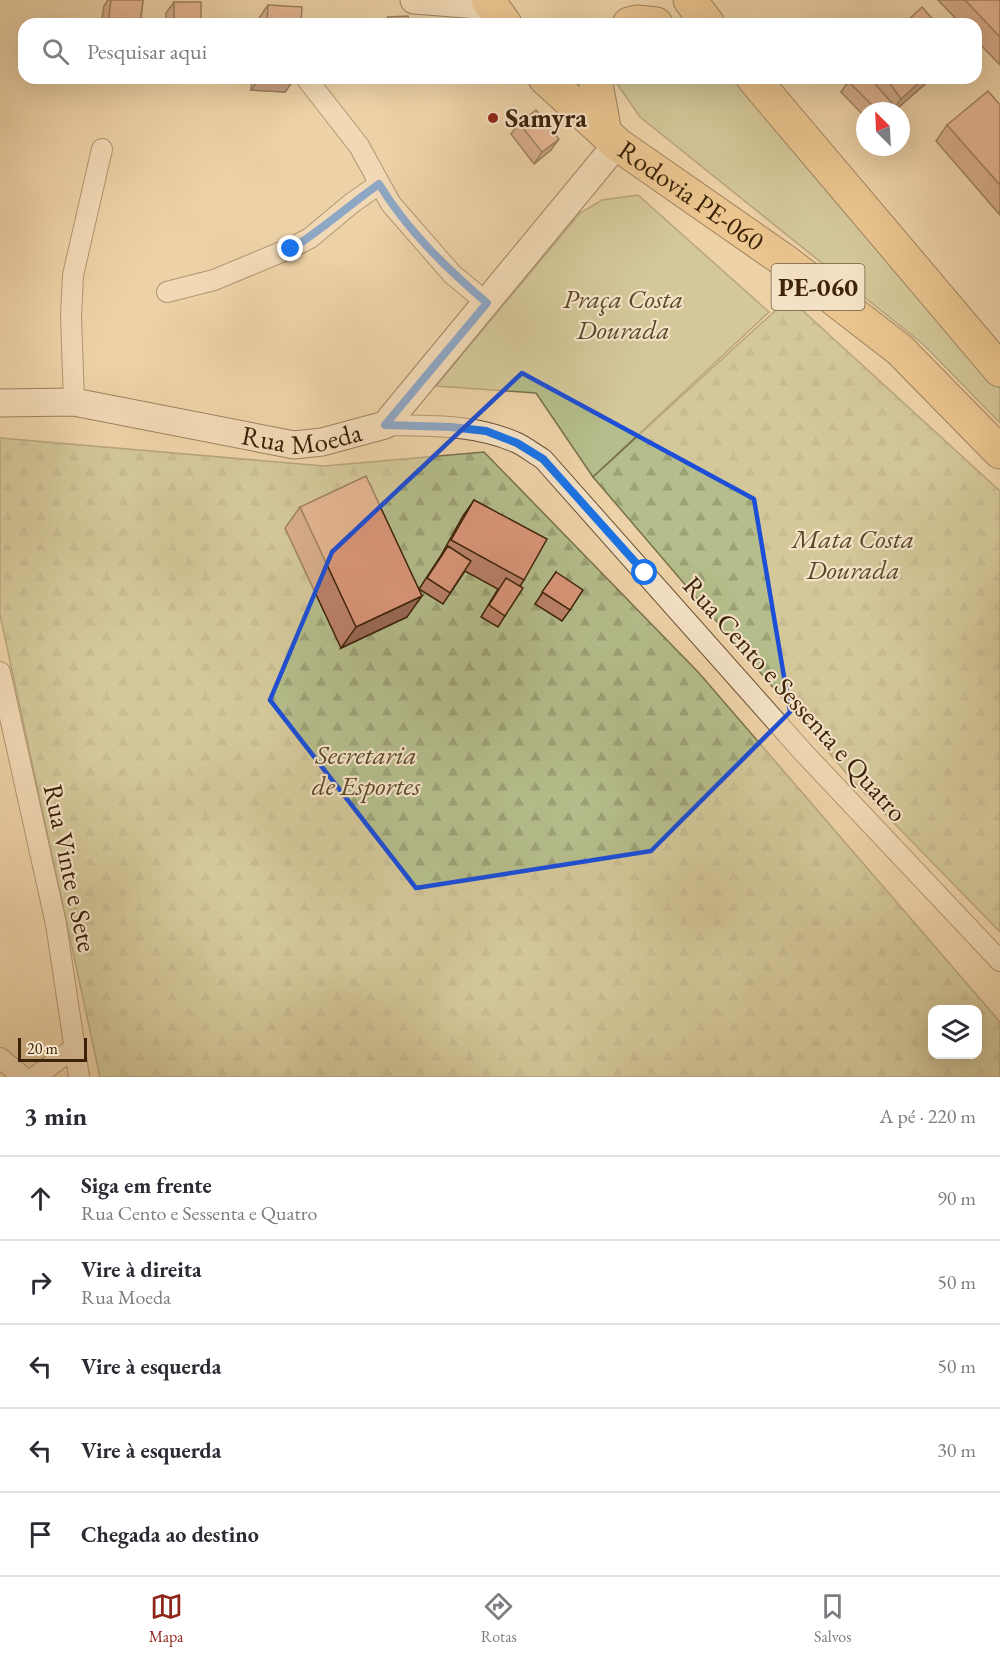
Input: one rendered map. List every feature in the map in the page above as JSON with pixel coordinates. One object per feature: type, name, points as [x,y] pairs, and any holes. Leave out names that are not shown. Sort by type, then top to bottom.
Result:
[{"type":"highway","points":[[690,0],[704,18]]},
{"type":"highway","name":"Rodovia PE-060","points":[[551,84],[611,139],[785,261],[900,350],[1000,452]]},
{"type":"highway","points":[[597,84],[611,139]]},
{"type":"highway","name":"PE-060","points":[[758,84],[1000,370]]},
{"type":"street","points":[[414,0],[495,10]]},
{"type":"street","points":[[311,84],[359,146],[391,204],[452,274],[487,303]]},
{"type":"street","name":"Rua Moeda","points":[[0,403],[74,402],[294,445],[322,442],[385,425],[487,303],[611,139]]},
{"type":"street","points":[[74,402],[71,316],[73,275],[102,149]]},
{"type":"street","points":[[168,292],[214,280],[291,249],[379,184]]},
{"type":"street","name":"Rua Cento e Sessenta e Quatro","points":[[385,425],[451,427],[486,431],[517,443],[543,459],[803,752],[1000,962]]},
{"type":"street","name":"Rua Vinte e Sete","points":[[0,672],[56,924],[79,1077]]},
{"type":"street","points":[[35,1077],[74,1048]]},
{"type":"street","points":[[0,1058],[23,1077]]},
{"type":"highlighted area","points":[[522,373],[754,499],[790,712],[651,851],[416,888],[270,700],[332,552]]},
{"type":"green space","points":[[617,84],[744,84],[1000,382],[1000,423],[924,345],[640,117]]},
{"type":"green space","name":"Praça Costa Dourada","points":[[638,195],[769,312],[593,477],[536,393],[436,386],[580,213],[602,200]]},
{"type":"green space","name":"Mata Costa Dourada","points":[[789,298],[1000,491],[1000,932],[854,782],[593,477]]},
{"type":"green space","name":"Secretaria de Esportes","points":[[0,438],[324,466],[484,452],[699,673],[1000,1022],[1000,1077],[100,1077],[0,615]]},
{"type":"building","points":[[111,0],[143,0],[141,18],[109,18]]},
{"type":"building","points":[[965,0],[1000,0],[1000,37]]},
{"type":"building","points":[[174,2],[201,2],[201,18],[174,18]]},
{"type":"building","points":[[268,5],[302,7],[301,18],[267,18]]},
{"type":"building","points":[[922,7],[932,18],[910,18]]},
{"type":"building","points":[[408,16],[408,18],[388,18]]},
{"type":"building","points":[[851,84],[875,84],[891,102],[869,102]]},
{"type":"building","points":[[890,84],[917,84],[901,99]]},
{"type":"building","points":[[988,91],[1000,105],[1000,185],[947,125]]},
{"type":"building","points":[[536,110],[559,139],[542,152],[519,123]]},
{"type":"building","points":[[366,476],[422,596],[356,627],[300,507]]},
{"type":"building","points":[[474,500],[547,539],[524,580],[451,540]]},
{"type":"building","points":[[448,546],[471,561],[450,593],[427,578]]},
{"type":"building","points":[[556,572],[583,590],[570,610],[542,592]]},
{"type":"building","points":[[506,578],[523,588],[505,616],[489,605]]},
{"type":"place","name":"Samyra","points":[[493,118]]},
{"type":"route","points":[[291,249],[379,184],[391,204],[452,274],[487,303],[385,425],[451,427],[486,431],[517,443],[543,459],[645,573]]}]
